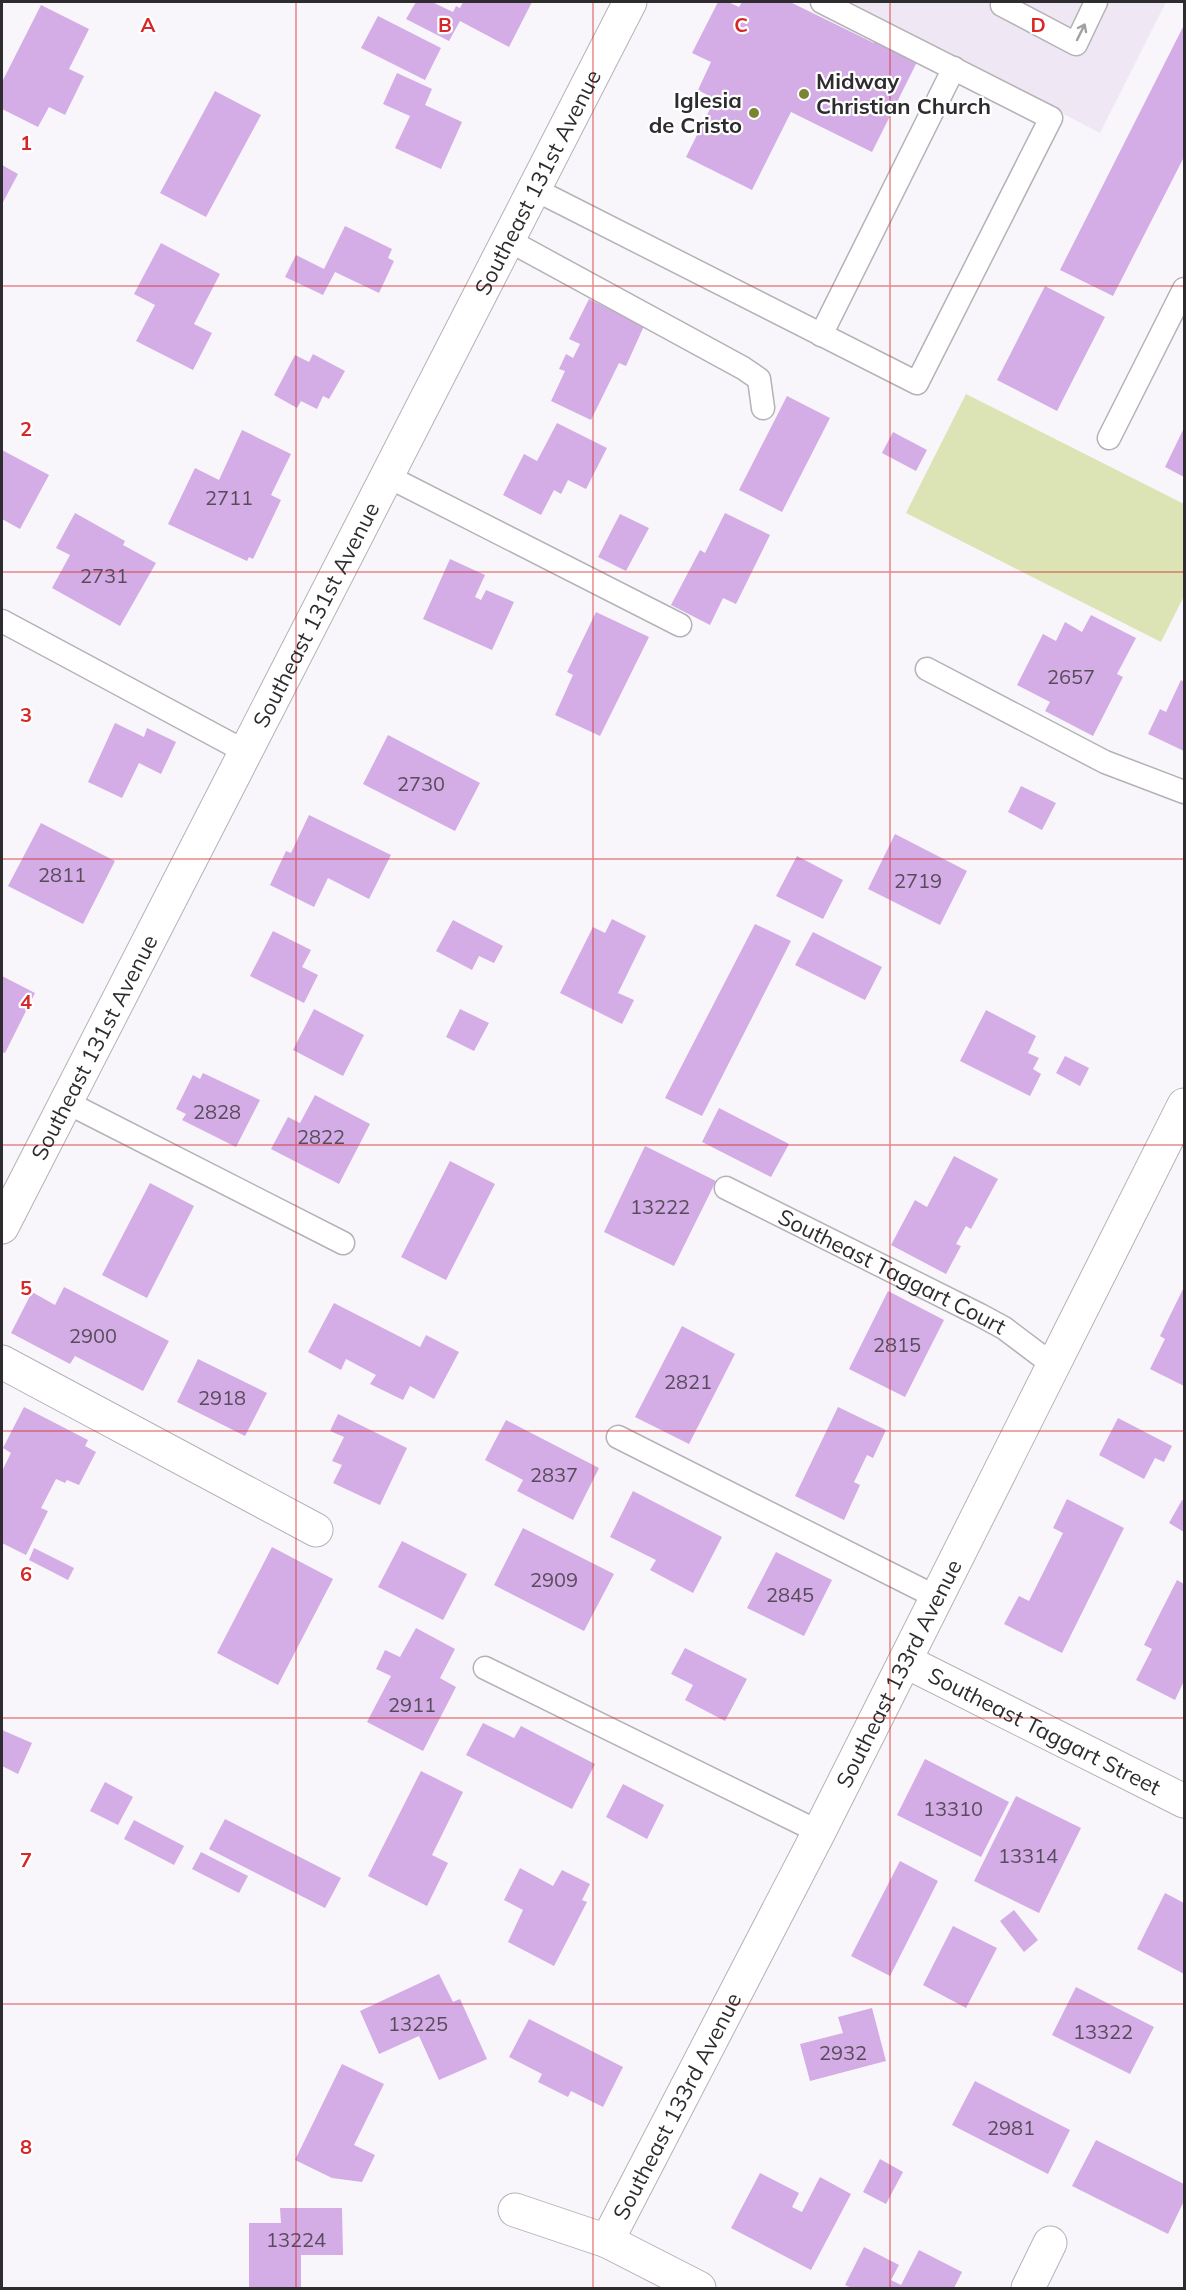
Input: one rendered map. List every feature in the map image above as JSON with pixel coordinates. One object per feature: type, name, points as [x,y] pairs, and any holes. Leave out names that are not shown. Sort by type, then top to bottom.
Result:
[{"type":"street","name":"Southeast 131st Avenue","points":[[2,1227],[630,2]]},
{"type":"street","name":"Southeast 133rd Avenue","points":[[607,2241],[819,1832],[1185,1106]]},
{"type":"street","points":[[2,1362],[316,1530]]},
{"type":"street","name":"Southeast Taggart Street","points":[[905,1661],[1185,1801]]},
{"type":"street","points":[[515,2211],[607,2241],[699,2289]]},
{"type":"street","points":[[1028,2289],[1050,2243]]},
{"type":"lane","points":[[534,189],[917,383],[1051,118],[822,2]]},
{"type":"lane","points":[[1004,2],[1002,5],[1076,44],[1096,2]]},
{"type":"lane","points":[[821,335],[954,68]]},
{"type":"lane","points":[[508,240],[743,368],[759,380],[763,408]]},
{"type":"lane","points":[[1109,438],[1185,289]]},
{"type":"lane","points":[[387,476],[680,625]]},
{"type":"lane","points":[[2,621],[246,752]]},
{"type":"lane","points":[[927,669],[1105,762],[1185,792]]},
{"type":"lane","points":[[66,1102],[344,1243]]},
{"type":"lane","name":"Southeast Taggart Court","points":[[726,1188],[980,1315],[1004,1328],[1053,1365]]},
{"type":"lane","points":[[618,1437],[936,1597]]},
{"type":"lane","points":[[485,1668],[819,1832]]},
{"type":"shaded area","points":[[848,2],[1166,2],[1100,133]]},
{"type":"green space","points":[[966,394],[1184,504],[1184,596],[1161,642],[906,513]]},
{"type":"building","points":[[416,2],[432,2],[453,12],[456,6],[460,8],[463,2],[532,2],[509,47],[460,21],[449,41],[406,19]]},
{"type":"building","name":"Midway Christian Church","points":[[718,2],[728,2],[739,7],[742,2],[790,2],[874,43],[878,35],[920,56],[872,152],[791,112],[752,190],[686,157],[715,99],[698,90],[711,62],[692,53]]},
{"type":"building","points":[[41,5],[89,29],[69,69],[84,76],[65,115],[49,107],[38,127],[2,109],[2,82]]},
{"type":"building","points":[[378,16],[441,48],[425,80],[361,48]]},
{"type":"building","points":[[1184,25],[1184,157],[1113,296],[1060,270]]},
{"type":"building","points":[[397,73],[432,89],[425,105],[462,122],[441,169],[395,148],[410,116],[383,104]]},
{"type":"building","points":[[215,91],[261,115],[206,217],[160,193]]},
{"type":"building","points":[[2,165],[18,174],[2,204]]},
{"type":"building","points":[[345,226],[392,249],[388,258],[394,261],[379,293],[335,272],[323,295],[285,277],[296,255],[324,269]]},
{"type":"building","points":[[161,243],[220,274],[194,324],[212,333],[193,370],[136,341],[155,305],[134,294]]},
{"type":"building","points":[[1045,286],[1105,317],[1057,411],[997,380]]},
{"type":"building","points":[[589,299],[644,326],[626,366],[619,363],[591,420],[551,401],[565,371],[559,369],[566,354],[573,358],[580,344],[569,339]]},
{"type":"building","points":[[313,354],[345,371],[329,399],[323,396],[317,409],[301,401],[297,408],[274,395],[295,355],[309,362]]},
{"type":"building","points":[[787,396],[830,418],[782,512],[739,490]]},
{"type":"building","points":[[557,423],[607,448],[586,489],[568,480],[561,494],[554,490],[541,515],[503,495],[524,454],[537,461]]},
{"type":"building","points":[[1184,428],[1184,477],[1165,467]]},
{"type":"building","points":[[242,430],[291,454],[271,495],[281,500],[253,559],[249,557],[247,561],[168,524],[195,468],[219,480]]},
{"type":"building","points":[[893,432],[927,450],[916,471],[882,453]]},
{"type":"building","points":[[2,450],[49,475],[20,529],[2,519]]},
{"type":"building","points":[[75,513],[125,541],[123,545],[156,563],[120,626],[52,588],[70,555],[56,548]]},
{"type":"building","points":[[725,513],[770,535],[736,604],[723,598],[710,625],[671,605],[700,550],[705,553]]},
{"type":"building","points":[[620,514],[649,528],[626,571],[598,557]]},
{"type":"building","points":[[450,559],[485,575],[475,597],[481,600],[486,590],[514,602],[492,650],[423,619]]},
{"type":"building","points":[[596,612],[649,637],[600,736],[555,715],[573,675],[567,672]]},
{"type":"building","points":[[1091,615],[1136,638],[1117,674],[1123,677],[1093,736],[1045,711],[1050,702],[1017,685],[1043,634],[1056,641],[1065,622],[1082,632]]},
{"type":"building","points":[[1181,680],[1184,682],[1184,751],[1148,734],[1160,709],[1166,712]]},
{"type":"building","points":[[115,723],[144,737],[147,728],[176,742],[161,774],[139,763],[122,798],[88,782]]},
{"type":"building","points":[[388,735],[480,783],[455,831],[363,784]]},
{"type":"building","points":[[1021,786],[1056,803],[1042,830],[1008,812]]},
{"type":"building","points":[[309,815],[391,855],[369,899],[328,878],[314,907],[270,885],[286,851],[291,853]]},
{"type":"building","points":[[41,823],[115,861],[83,924],[8,886]]},
{"type":"building","points":[[895,834],[967,871],[940,925],[868,889]]},
{"type":"building","points":[[797,856],[843,880],[823,919],[776,896]]},
{"type":"building","points":[[612,919],[646,936],[618,993],[634,1000],[622,1024],[560,993],[593,927],[605,933]]},
{"type":"building","points":[[453,920],[503,946],[494,963],[479,956],[472,970],[436,951]]},
{"type":"building","points":[[755,924],[791,941],[702,1116],[665,1098]]},
{"type":"building","points":[[273,931],[311,950],[302,967],[318,975],[304,1003],[250,976]]},
{"type":"building","points":[[813,932],[882,967],[865,1000],[795,965]]},
{"type":"building","points":[[2,976],[35,993],[5,1053],[2,1052]]},
{"type":"building","points":[[314,1009],[364,1035],[343,1076],[293,1050]]},
{"type":"building","points":[[460,1009],[489,1023],[474,1051],[446,1037]]},
{"type":"building","points":[[986,1010],[1036,1036],[1028,1053],[1039,1058],[1033,1069],[1041,1074],[1030,1096],[960,1061]]},
{"type":"building","points":[[1065,1056],[1089,1068],[1080,1086],[1056,1073]]},
{"type":"building","points":[[203,1073],[260,1100],[236,1147],[182,1120],[186,1114],[176,1109],[193,1075],[200,1079]]},
{"type":"building","points":[[315,1095],[370,1124],[339,1184],[271,1149],[288,1117],[300,1123]]},
{"type":"building","points":[[719,1108],[789,1144],[771,1177],[702,1142]]},
{"type":"building","points":[[645,1146],[716,1181],[674,1266],[604,1232]]},
{"type":"building","points":[[954,1156],[998,1179],[971,1229],[966,1226],[956,1244],[961,1246],[946,1274],[891,1245],[915,1200],[927,1207]]},
{"type":"building","points":[[450,1161],[495,1184],[446,1280],[401,1257]]},
{"type":"building","points":[[150,1183],[194,1206],[147,1298],[102,1275]]},
{"type":"building","points":[[64,1287],[169,1341],[143,1391],[75,1356],[70,1364],[11,1333],[32,1292],[55,1305]]},
{"type":"building","points":[[1184,1287],[1184,1386],[1150,1369],[1165,1339],[1160,1336]]},
{"type":"building","points":[[888,1291],[944,1320],[905,1397],[849,1369]]},
{"type":"building","points":[[334,1303],[420,1347],[426,1335],[459,1352],[434,1399],[410,1386],[403,1400],[370,1384],[376,1375],[346,1359],[341,1370],[308,1352]]},
{"type":"building","points":[[682,1326],[735,1354],[689,1444],[635,1417]]},
{"type":"building","points":[[198,1359],[267,1393],[245,1436],[177,1402]]},
{"type":"building","points":[[24,1407],[88,1440],[85,1446],[96,1452],[79,1485],[67,1480],[65,1483],[56,1479],[41,1508],[48,1511],[26,1555],[2,1543],[2,1471],[11,1453],[3,1448]]},
{"type":"building","points":[[838,1407],[886,1430],[873,1458],[867,1455],[854,1482],[860,1485],[844,1520],[795,1496]]},
{"type":"building","points":[[338,1414],[407,1448],[380,1505],[333,1483],[342,1465],[332,1461],[344,1437],[330,1431]]},
{"type":"building","points":[[1118,1418],[1172,1446],[1164,1462],[1155,1458],[1144,1479],[1099,1455]]},
{"type":"building","points":[[506,1420],[599,1468],[573,1520],[517,1491],[523,1480],[485,1460]]},
{"type":"building","points":[[633,1491],[722,1537],[693,1593],[650,1570],[656,1560],[610,1537]]},
{"type":"building","points":[[1067,1499],[1124,1528],[1062,1653],[1004,1624],[1019,1596],[1029,1601],[1063,1533],[1053,1528]]},
{"type":"building","points":[[1182,1500],[1184,1501],[1184,1532],[1169,1523]]},
{"type":"building","points":[[523,1528],[614,1574],[584,1631],[494,1585]]},
{"type":"building","points":[[402,1541],[467,1574],[443,1620],[378,1587]]},
{"type":"building","points":[[272,1547],[333,1579],[278,1685],[217,1653]]},
{"type":"building","points":[[34,1548],[74,1568],[68,1580],[29,1560]]},
{"type":"building","points":[[776,1552],[832,1580],[804,1636],[747,1608]]},
{"type":"building","points":[[1177,1580],[1184,1584],[1184,1681],[1175,1700],[1136,1680],[1152,1649],[1144,1645]]},
{"type":"building","points":[[416,1628],[455,1649],[440,1678],[456,1687],[423,1751],[367,1722],[391,1676],[376,1669],[385,1650],[400,1657]]},
{"type":"building","points":[[685,1648],[747,1679],[725,1721],[685,1700],[693,1685],[671,1674]]},
{"type":"building","points":[[483,1723],[514,1738],[521,1726],[595,1764],[572,1809],[466,1755]]},
{"type":"building","points":[[2,1730],[32,1743],[18,1774],[2,1766]]},
{"type":"building","points":[[925,1759],[1009,1802],[981,1857],[897,1815]]},
{"type":"building","points":[[421,1771],[463,1792],[432,1855],[448,1863],[427,1906],[368,1876]]},
{"type":"building","points":[[105,1782],[133,1797],[118,1825],[90,1811]]},
{"type":"building","points":[[623,1784],[664,1805],[647,1839],[606,1817]]},
{"type":"building","points":[[1016,1796],[1081,1828],[1039,1913],[974,1881]]},
{"type":"building","points":[[225,1819],[341,1878],[325,1908],[209,1849]]},
{"type":"building","points":[[134,1820],[184,1846],[174,1865],[124,1839]]},
{"type":"building","points":[[201,1852],[248,1876],[239,1893],[192,1869]]},
{"type":"building","points":[[900,1861],[938,1881],[890,1976],[851,1956]]},
{"type":"building","points":[[520,1868],[553,1886],[562,1870],[590,1884],[582,1900],[587,1902],[554,1966],[508,1942],[523,1910],[504,1900]]},
{"type":"building","points":[[1165,1893],[1184,1903],[1184,1974],[1137,1949]]},
{"type":"building","points":[[1014,1910],[1038,1940],[1024,1952],[1000,1921]]},
{"type":"building","points":[[953,1926],[997,1948],[966,2008],[923,1985]]},
{"type":"building","points":[[439,1974],[453,2002],[460,1999],[487,2059],[439,2080],[419,2036],[379,2054],[360,2011]]},
{"type":"building","points":[[1076,1987],[1154,2027],[1130,2074],[1052,2035]]},
{"type":"building","points":[[872,2008],[886,2061],[810,2081],[800,2044],[843,2033],[838,2017]]},
{"type":"building","points":[[529,2019],[623,2067],[603,2107],[571,2091],[568,2097],[538,2082],[542,2074],[509,2057]]},
{"type":"building","points":[[342,2064],[384,2084],[354,2145],[375,2155],[362,2182],[332,2178],[295,2160]]},
{"type":"building","points":[[975,2081],[1070,2130],[1048,2174],[952,2125]]},
{"type":"building","points":[[1096,2140],[1184,2184],[1184,2201],[1168,2234],[1072,2186]]},
{"type":"building","points":[[880,2159],[903,2172],[886,2204],[863,2192]]},
{"type":"building","points":[[760,2173],[799,2193],[792,2207],[802,2212],[820,2177],[851,2194],[811,2270],[731,2228]]},
{"type":"building","points":[[280,2208],[342,2208],[343,2255],[301,2255],[301,2288],[249,2288],[249,2223],[281,2223]]},
{"type":"building","points":[[864,2247],[899,2265],[891,2280],[901,2285],[919,2250],[962,2272],[954,2288],[852,2288],[845,2285]]},
{"type":"place","name":"Midway Christian Church","points":[[804,94]]},
{"type":"place","name":"Iglesia de Cristo","points":[[754,113]]}]
